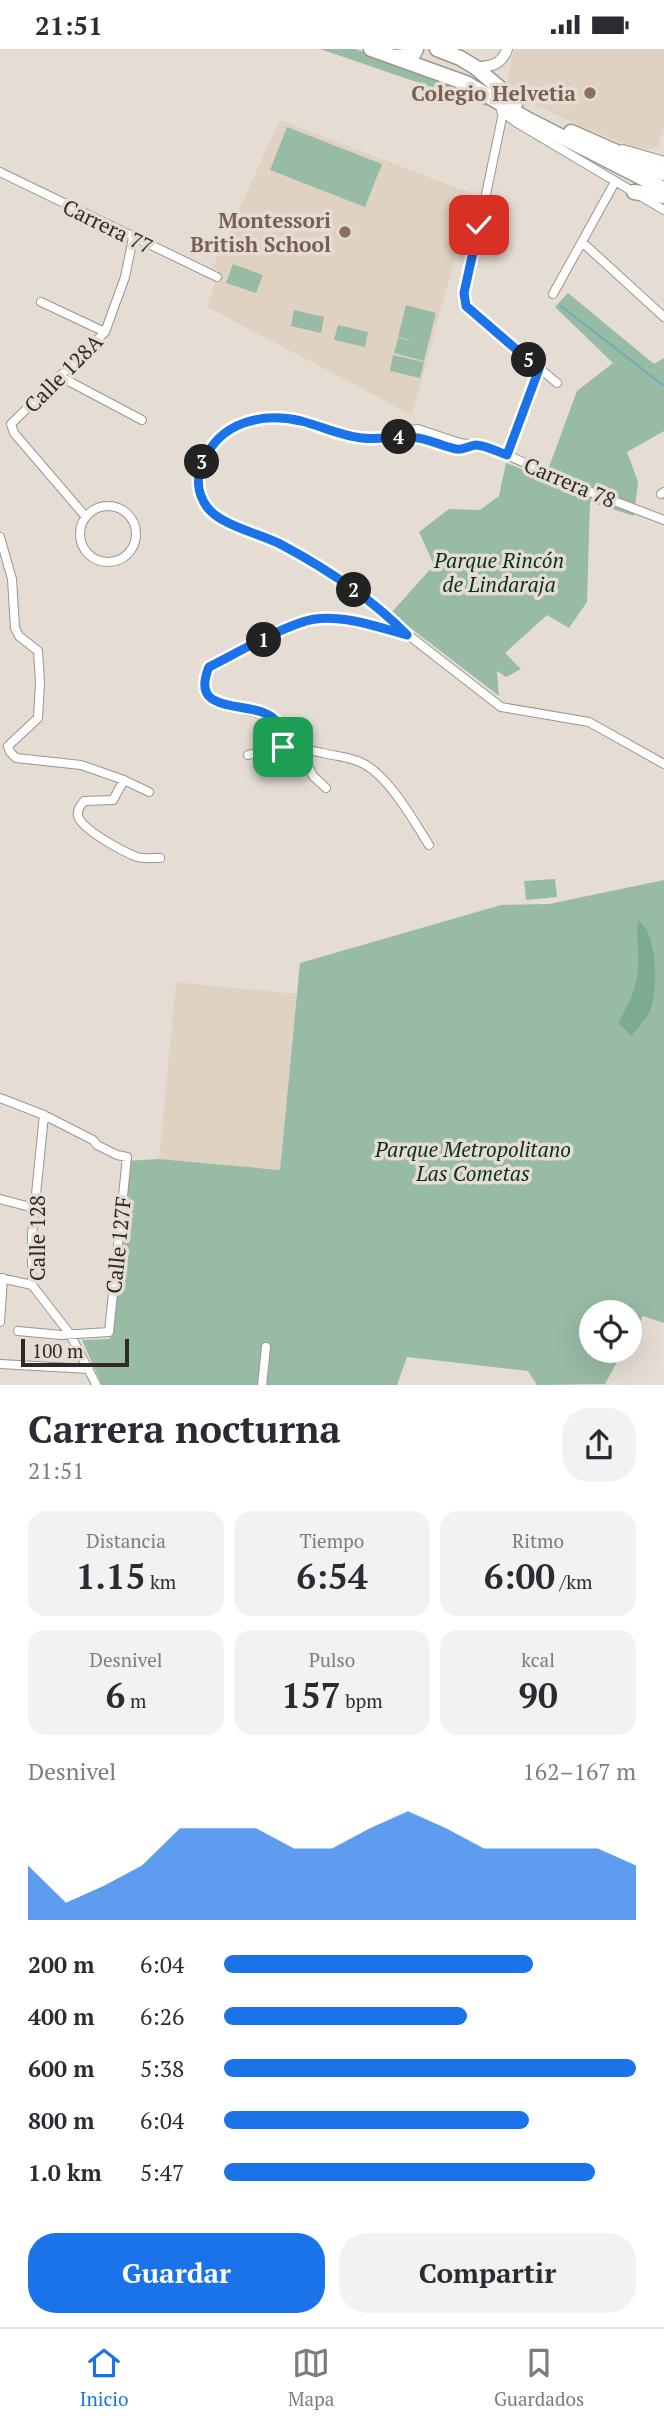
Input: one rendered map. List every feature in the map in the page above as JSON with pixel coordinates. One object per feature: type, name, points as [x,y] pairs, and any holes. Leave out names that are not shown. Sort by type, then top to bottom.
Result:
[{"type":"highway","points":[[371,49],[461,81],[527,119],[664,189]]},
{"type":"highway","points":[[394,57],[413,55],[416,49]]},
{"type":"highway","points":[[437,49],[475,67],[514,101],[573,133],[664,173]]},
{"type":"highway","points":[[634,192],[664,196]]},
{"type":"street","points":[[475,67],[500,62],[507,49]]},
{"type":"street","points":[[488,95],[503,113],[664,210]]},
{"type":"street","points":[[503,113],[464,300],[466,306],[557,383]]},
{"type":"street","points":[[604,146],[664,161]]},
{"type":"street","name":"Carrera 77","points":[[0,172],[217,277]]},
{"type":"street","points":[[553,294],[615,181]]},
{"type":"street","name":"Calle 128A","points":[[86,517],[14,433],[11,424],[105,332],[122,286],[133,238]]},
{"type":"street","points":[[582,242],[664,317]]},
{"type":"street","points":[[41,302],[105,332]]},
{"type":"street","points":[[507,455],[539,369]]},
{"type":"street","points":[[60,376],[142,420]]},
{"type":"street","name":"Carrera 78","points":[[407,635],[374,604],[329,573],[281,544],[234,525],[209,510],[201,495],[197,478],[201,464],[219,437],[239,423],[264,418],[283,419],[360,438],[413,433],[476,445],[507,455],[593,493],[664,520]]},
{"type":"street","points":[[100,507],[119,508],[126,513],[132,520],[136,538],[128,554],[111,562],[104,562],[90,555],[84,549],[80,533],[86,517],[100,507]]},
{"type":"street","points":[[0,537],[12,579],[15,628],[19,636],[38,651],[40,682],[37,718],[12,740],[8,746],[10,753],[16,758],[80,765],[149,792]]},
{"type":"street","points":[[326,788],[313,776],[299,748],[272,717],[226,705],[211,698],[204,689],[203,681],[209,667],[295,625],[315,619],[355,621],[407,635],[500,707],[589,722],[664,764]]},
{"type":"street","points":[[248,755],[271,748],[299,748],[361,762],[396,794],[429,845]]},
{"type":"street","points":[[124,780],[113,800],[85,801],[77,814],[80,820],[103,840],[139,858],[160,858]]},
{"type":"street","points":[[0,1098],[44,1115]]},
{"type":"street","name":"Calle 127F","points":[[44,1115],[93,1140],[97,1145],[127,1157],[108,1332],[70,1334]]},
{"type":"street","name":"Calle 128","points":[[44,1115],[34,1208],[32,1286],[70,1334],[97,1385]]},
{"type":"street","points":[[0,1199],[34,1208]]},
{"type":"street","points":[[0,1322],[1,1278],[32,1286]]},
{"type":"street","points":[[18,1331],[70,1334]]},
{"type":"street","points":[[262,1385],[266,1347]]},
{"type":"street","points":[[0,1364],[89,1369]]},
{"type":"shaded area","name":"Colegio Helvetia","points":[[514,49],[664,49],[664,128],[658,147],[632,147],[578,125],[524,99],[506,87]]},
{"type":"shaded area","name":"Montessori British School","points":[[280,120],[473,194],[412,415],[207,307],[219,271],[212,268]]},
{"type":"shaded area","points":[[176,982],[297,994],[280,1170],[159,1159]]},
{"type":"green space","points":[[320,49],[355,49],[425,72],[487,99],[487,106]]},
{"type":"green space","points":[[287,127],[382,164],[365,207],[270,170]]},
{"type":"green space","points":[[233,264],[263,275],[256,293],[226,283]]},
{"type":"green space","name":"Parque Rincón de Lindaraja","points":[[568,293],[654,364],[664,358],[664,431],[627,452],[638,482],[634,516],[590,502],[587,602],[569,628],[547,615],[505,653],[521,669],[506,677],[497,671],[499,696],[391,613],[434,565],[419,532],[449,509],[480,510],[499,496],[506,463],[545,478],[577,391],[613,363],[555,307]]},
{"type":"green space","points":[[406,305],[436,313],[424,361],[394,353],[398,338],[414,341],[398,337]]},
{"type":"green space","points":[[294,310],[324,317],[321,333],[291,326]]},
{"type":"green space","points":[[338,325],[368,332],[365,347],[334,340]]},
{"type":"green space","points":[[393,355],[424,362],[420,378],[390,371]]},
{"type":"green space","points":[[555,879],[557,897],[526,900],[524,881]]},
{"type":"green space","name":"Parque Metropolitano Las Cometas","points":[[664,880],[664,1323],[642,1318],[642,1300],[579,1300],[579,1363],[616,1363],[605,1384],[537,1385],[528,1371],[407,1357],[397,1385],[102,1385],[82,1340],[110,1339],[126,1161],[159,1159],[280,1170],[300,963],[501,905],[549,904]]},
{"type":"green space","points":[[639,921],[650,938],[655,979],[649,1013],[632,1036],[619,1021],[632,996],[637,976]]},
{"type":"waterway","points":[[561,306],[664,386]]},
{"type":"place","name":"Colegio Helvetia","points":[[590,93]]},
{"type":"place","name":"Montessori British School","points":[[345,232]]},
{"type":"route","points":[[283,747],[299,748],[272,717],[250,709],[226,705],[211,698],[204,689],[203,681],[209,667],[295,625],[315,619],[355,621],[407,635],[374,604],[329,573],[281,544],[234,525],[209,510],[201,495],[197,478],[201,464],[224,432],[239,423],[264,418],[301,421],[360,438],[412,436],[458,450],[476,445],[507,455],[539,369],[466,306],[464,293],[479,225]]}]
